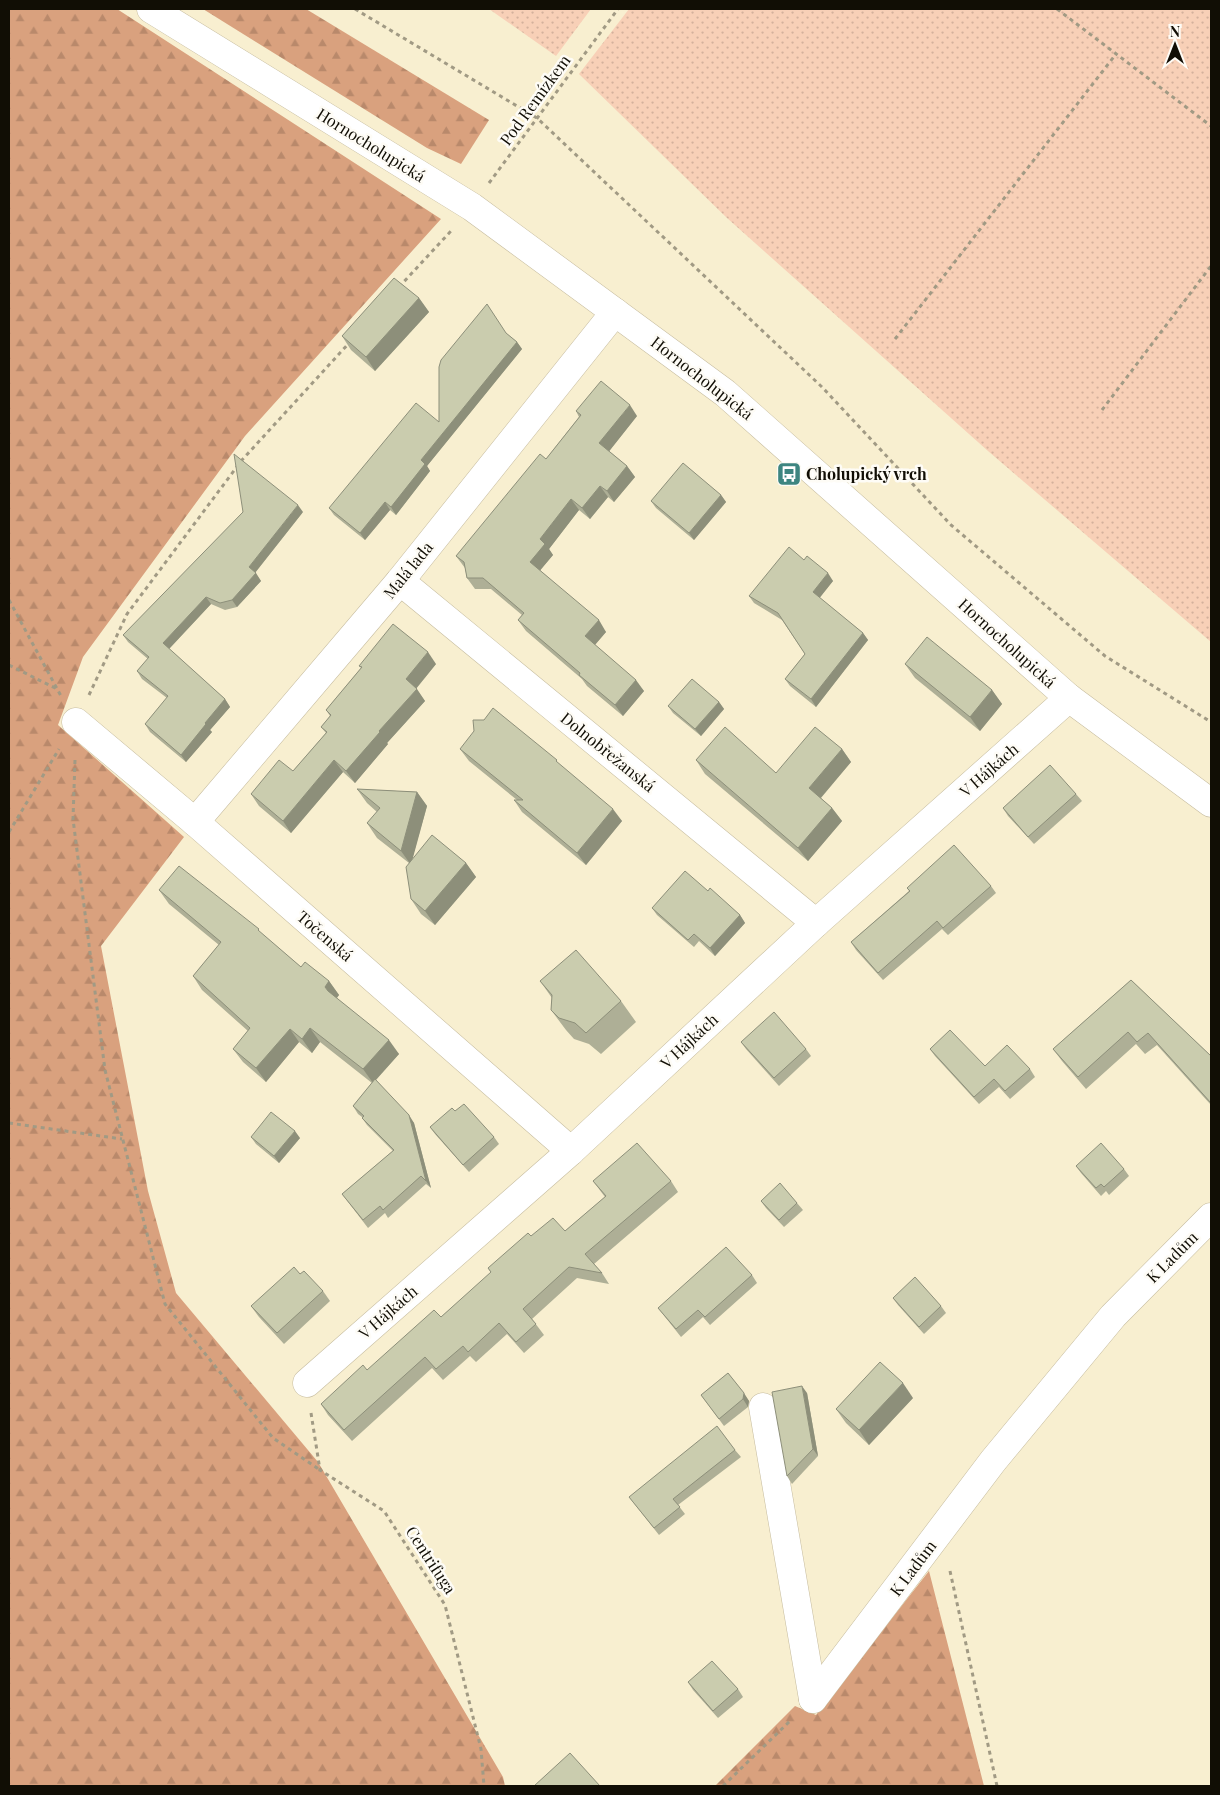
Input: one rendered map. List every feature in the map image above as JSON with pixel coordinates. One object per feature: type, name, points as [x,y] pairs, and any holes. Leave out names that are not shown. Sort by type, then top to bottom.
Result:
[{"type":"street","name":"Hornocholupická","points":[[151,9],[472,207],[725,393],[1070,698],[1211,803]]},
{"type":"street","name":"Malá lada","points":[[195,822],[400,581],[616,312]]},
{"type":"street","name":"Dolnobřežanská","points":[[400,581],[816,923]]},
{"type":"street","name":"V Hájkách","points":[[307,1383],[572,1151],[816,923],[1070,698]]},
{"type":"street","name":"Točenská","points":[[76,722],[195,822],[572,1151]]},
{"type":"street","name":"K Ladům","points":[[813,1699],[993,1461],[1113,1316],[1211,1217]]},
{"type":"street","points":[[763,1407],[813,1699]]},
{"type":"path","points":[[355,9],[537,118],[822,387],[950,525],[1105,656],[1211,722]]},
{"type":"path","name":"Pod Remízkem","points":[[394,293],[472,207],[618,9]]},
{"type":"path","points":[[1057,9],[1211,126]]},
{"type":"path","points":[[895,339],[1116,54]]},
{"type":"path","points":[[1102,410],[1211,266]]},
{"type":"path","points":[[9,832],[76,722],[127,614],[242,460],[355,336]]},
{"type":"path","points":[[9,600],[76,722]]},
{"type":"path","points":[[9,664],[58,690]]},
{"type":"path","name":"Centrifuga","points":[[76,722],[73,819],[105,1070],[165,1304],[273,1438],[384,1511],[445,1605],[481,1749],[484,1786]]},
{"type":"path","points":[[9,1123],[122,1139]]},
{"type":"path","points":[[307,1383],[320,1470]]},
{"type":"path","points":[[941,1532],[997,1786]]},
{"type":"path","points":[[723,1786],[813,1699]]},
{"type":"green space","points":[[9,9],[117,9],[441,219],[245,436],[83,657],[58,725],[184,837],[101,946],[148,1191],[176,1293],[318,1462],[503,1777],[505,1786],[9,1786]]},
{"type":"green space","points":[[203,9],[306,9],[489,120],[461,164],[427,148]]},
{"type":"green space","points":[[929,1571],[984,1786],[715,1786],[795,1706],[816,1715]]},
{"type":"shaded area","points":[[489,9],[591,9],[556,56]]},
{"type":"shaded area","points":[[629,9],[1211,9],[1211,642],[988,451],[727,218],[579,74]]},
{"type":"building","points":[[394,278],[419,298],[366,357],[342,336]]},
{"type":"building","points":[[487,304],[506,333],[517,342],[421,460],[425,464],[391,507],[385,502],[360,533],[329,508],[416,403],[439,422],[439,367],[441,360]]},
{"type":"building","points":[[601,381],[630,405],[599,443],[627,466],[607,491],[600,486],[582,508],[571,499],[540,539],[545,544],[530,562],[599,620],[585,636],[636,680],[615,705],[518,620],[524,613],[483,578],[467,578],[464,562],[456,556],[540,454],[546,459],[581,415],[576,411]]},
{"type":"building","points":[[234,454],[298,505],[249,567],[256,573],[232,600],[220,603],[206,597],[163,643],[225,699],[181,755],[145,724],[168,696],[137,671],[149,657],[123,635],[243,512]]},
{"type":"building","points":[[683,463],[721,495],[689,533],[651,501]]},
{"type":"building","points":[[789,547],[804,560],[807,556],[828,573],[813,592],[863,633],[811,699],[785,679],[805,654],[778,613],[749,596]]},
{"type":"building","points":[[393,624],[428,652],[406,679],[417,689],[346,771],[334,760],[283,821],[251,794],[279,760],[293,771],[327,732],[321,727],[331,715],[326,710],[362,667],[359,666]]},
{"type":"building","points":[[927,637],[992,690],[970,717],[905,664]]},
{"type":"building","points":[[692,679],[719,702],[695,729],[668,706]]},
{"type":"building","points":[[493,708],[613,809],[577,853],[514,800],[523,800],[460,749],[474,731],[473,720],[484,720]]},
{"type":"building","points":[[725,727],[776,773],[815,727],[842,749],[809,788],[832,808],[798,848],[696,760]]},
{"type":"building","points":[[1050,765],[1076,794],[1028,837],[1003,808]]},
{"type":"building","points":[[357,789],[417,792],[401,851],[367,823],[380,808]]},
{"type":"building","points":[[432,835],[466,863],[425,911],[411,899],[406,867]]},
{"type":"building","points":[[954,845],[991,886],[943,928],[937,921],[878,973],[851,942],[910,891],[907,888]]},
{"type":"building","points":[[179,866],[259,929],[301,967],[305,962],[329,981],[325,987],[328,991],[389,1040],[363,1069],[310,1028],[302,1039],[290,1029],[256,1068],[233,1049],[250,1028],[193,976],[221,942],[159,890]]},
{"type":"building","points":[[685,871],[708,891],[710,888],[740,915],[710,948],[694,934],[688,940],[652,908]]},
{"type":"building","points":[[576,950],[621,1001],[586,1033],[575,1023],[559,1018],[551,1010],[552,995],[540,981]]},
{"type":"building","points":[[1131,980],[1211,1056],[1211,1103],[1148,1033],[1137,1042],[1128,1032],[1078,1077],[1053,1049]]},
{"type":"building","points":[[774,1012],[806,1049],[774,1078],[741,1042]]},
{"type":"building","points":[[950,1030],[985,1066],[1007,1045],[1030,1069],[1005,1091],[994,1079],[974,1097],[930,1049]]},
{"type":"building","points":[[375,1079],[409,1115],[426,1181],[421,1176],[383,1210],[380,1206],[363,1220],[342,1194],[394,1150],[362,1118],[364,1116],[353,1106]]},
{"type":"building","points":[[464,1104],[494,1137],[463,1165],[430,1127],[452,1108],[455,1111]]},
{"type":"building","points":[[271,1112],[295,1131],[274,1156],[251,1137]]},
{"type":"building","points":[[637,1143],[671,1181],[585,1254],[602,1273],[569,1267],[523,1309],[536,1324],[516,1342],[499,1323],[468,1352],[463,1346],[436,1369],[425,1357],[344,1430],[321,1404],[363,1365],[367,1370],[434,1310],[441,1317],[491,1272],[488,1268],[528,1233],[531,1236],[553,1218],[565,1231],[606,1196],[593,1181]]},
{"type":"building","points":[[1101,1143],[1124,1169],[1104,1187],[1101,1184],[1096,1188],[1076,1166]]},
{"type":"building","points":[[780,1183],[797,1203],[779,1220],[761,1201]]},
{"type":"building","points":[[726,1247],[752,1275],[705,1317],[698,1310],[676,1329],[658,1308]]},
{"type":"building","points":[[294,1267],[300,1274],[304,1271],[323,1291],[277,1333],[251,1306]]},
{"type":"building","points":[[915,1277],[941,1306],[919,1327],[893,1298]]},
{"type":"building","points":[[880,1362],[903,1383],[859,1430],[836,1409]]},
{"type":"building","points":[[728,1373],[744,1393],[743,1399],[719,1419],[701,1395]]},
{"type":"building","points":[[802,1386],[813,1449],[787,1476],[772,1392]]},
{"type":"building","points":[[717,1426],[735,1450],[673,1499],[680,1507],[654,1528],[629,1497]]},
{"type":"building","points":[[712,1661],[738,1689],[713,1711],[688,1682]]},
{"type":"building","points":[[570,1753],[600,1786],[534,1786]]},
{"type":"place","name":"Cholupický vrch","points":[[789,474]]}]
